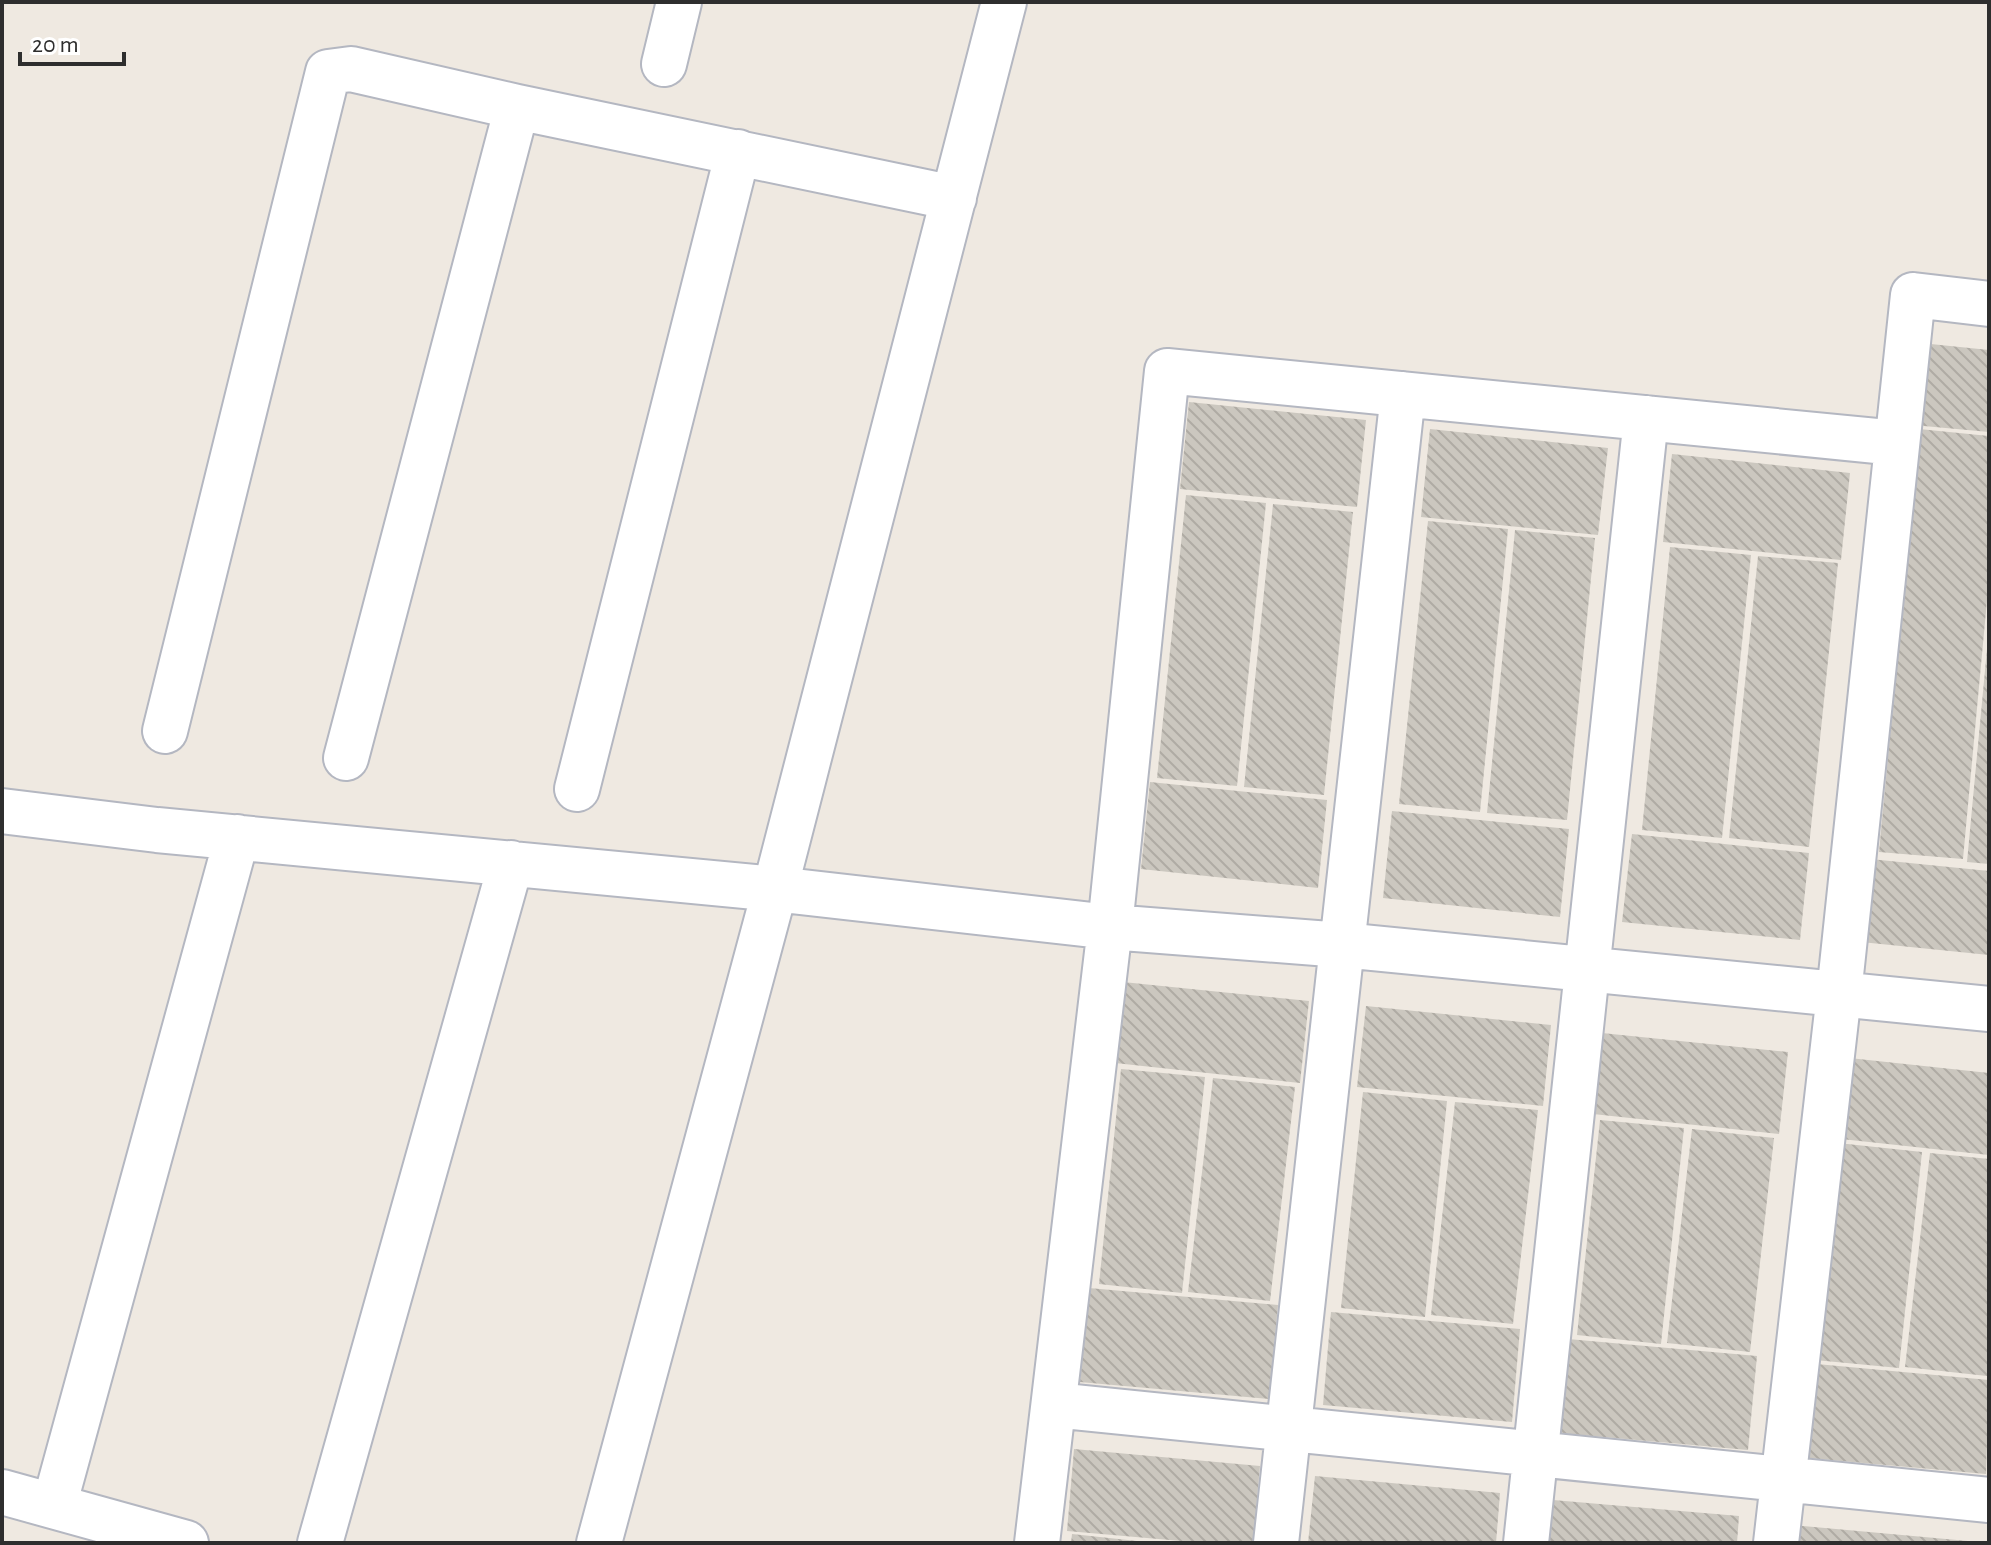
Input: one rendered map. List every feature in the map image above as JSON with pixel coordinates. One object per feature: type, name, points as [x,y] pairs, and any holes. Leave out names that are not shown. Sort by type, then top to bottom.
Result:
[{"type":"street","points":[[664,64],[679,2]]},
{"type":"street","points":[[599,1543],[775,889],[1004,2]]},
{"type":"street","points":[[165,731],[328,72],[351,69],[517,107],[954,198]]},
{"type":"street","points":[[346,758],[517,107]]},
{"type":"street","points":[[577,789],[738,152]]},
{"type":"street","points":[[1776,1543],[1839,994],[1913,295],[1989,304]]},
{"type":"street","points":[[1037,1543],[1110,927],[1167,371],[1897,443]]},
{"type":"street","points":[[1276,1543],[1403,394]]},
{"type":"street","points":[[1526,1543],[1646,418]]},
{"type":"street","points":[[2,811],[775,889],[1110,927],[1342,945],[1989,1009]]},
{"type":"street","points":[[54,1506],[237,837]]},
{"type":"street","points":[[320,1543],[511,863]]},
{"type":"street","points":[[1054,1405],[1989,1500]]},
{"type":"street","points":[[2,1492],[186,1543]]},
{"type":"building","points":[[1921,343],[1989,350],[1989,432],[1913,425]]},
{"type":"building","points":[[1189,402],[1366,420],[1357,507],[1180,489]]},
{"type":"building","points":[[1430,429],[1608,448],[1598,535],[1421,517]]},
{"type":"building","points":[[1919,429],[1989,436],[1989,579],[1963,859],[1879,852]]},
{"type":"building","points":[[1672,454],[1850,473],[1841,560],[1663,542]]},
{"type":"building","points":[[1186,495],[1266,503],[1237,786],[1157,778]]},
{"type":"building","points":[[1273,504],[1353,512],[1324,795],[1244,787]]},
{"type":"building","points":[[1428,521],[1508,529],[1480,812],[1399,804]]},
{"type":"building","points":[[1515,530],[1595,538],[1567,820],[1487,813]]},
{"type":"building","points":[[1670,547],[1751,555],[1722,838],[1642,830]]},
{"type":"building","points":[[1758,556],[1838,563],[1809,847],[1729,838]]},
{"type":"building","points":[[1989,649],[1989,864],[1967,862]]},
{"type":"building","points":[[1150,782],[1327,800],[1318,888],[1141,869]]},
{"type":"building","points":[[1392,811],[1569,829],[1560,917],[1383,898]]},
{"type":"building","points":[[1632,834],[1809,853],[1800,940],[1622,922]]},
{"type":"building","points":[[1870,859],[1989,871],[1989,955],[1861,942]]},
{"type":"building","points":[[1123,982],[1309,1001],[1300,1083],[1115,1063]]},
{"type":"building","points":[[1366,1006],[1551,1025],[1543,1106],[1357,1087]]},
{"type":"building","points":[[1602,1033],[1788,1052],[1779,1134],[1593,1114]]},
{"type":"building","points":[[1840,1057],[1989,1073],[1989,1155],[1832,1138]]},
{"type":"building","points":[[1121,1069],[1205,1077],[1182,1293],[1099,1284]]},
{"type":"building","points":[[1213,1078],[1295,1087],[1270,1301],[1188,1292]]},
{"type":"building","points":[[1363,1092],[1447,1101],[1425,1317],[1341,1308]]},
{"type":"building","points":[[1455,1102],[1538,1110],[1513,1324],[1431,1315]]},
{"type":"building","points":[[1600,1120],[1684,1128],[1661,1344],[1577,1335]]},
{"type":"building","points":[[1692,1129],[1774,1138],[1750,1352],[1667,1343]]},
{"type":"building","points":[[1838,1143],[1922,1152],[1899,1368],[1815,1360]]},
{"type":"building","points":[[1930,1153],[1989,1159],[1987,1376],[1905,1367]]},
{"type":"building","points":[[1089,1288],[1278,1305],[1269,1399],[1080,1382]]},
{"type":"building","points":[[1331,1312],[1520,1329],[1512,1422],[1323,1405]]},
{"type":"building","points":[[1568,1339],[1757,1356],[1748,1450],[1559,1433]]},
{"type":"building","points":[[1806,1363],[1989,1380],[1986,1474],[1797,1457]]},
{"type":"building","points":[[1074,1449],[1260,1466],[1253,1543],[1204,1543],[1067,1531]]},
{"type":"building","points":[[1315,1476],[1500,1493],[1496,1543],[1308,1543]]},
{"type":"building","points":[[1553,1500],[1739,1516],[1737,1543],[1549,1543]]},
{"type":"building","points":[[1792,1525],[1968,1541],[1968,1543],[1790,1543]]},
{"type":"building","points":[[1072,1534],[1137,1541],[1137,1543],[1071,1543]]}]
